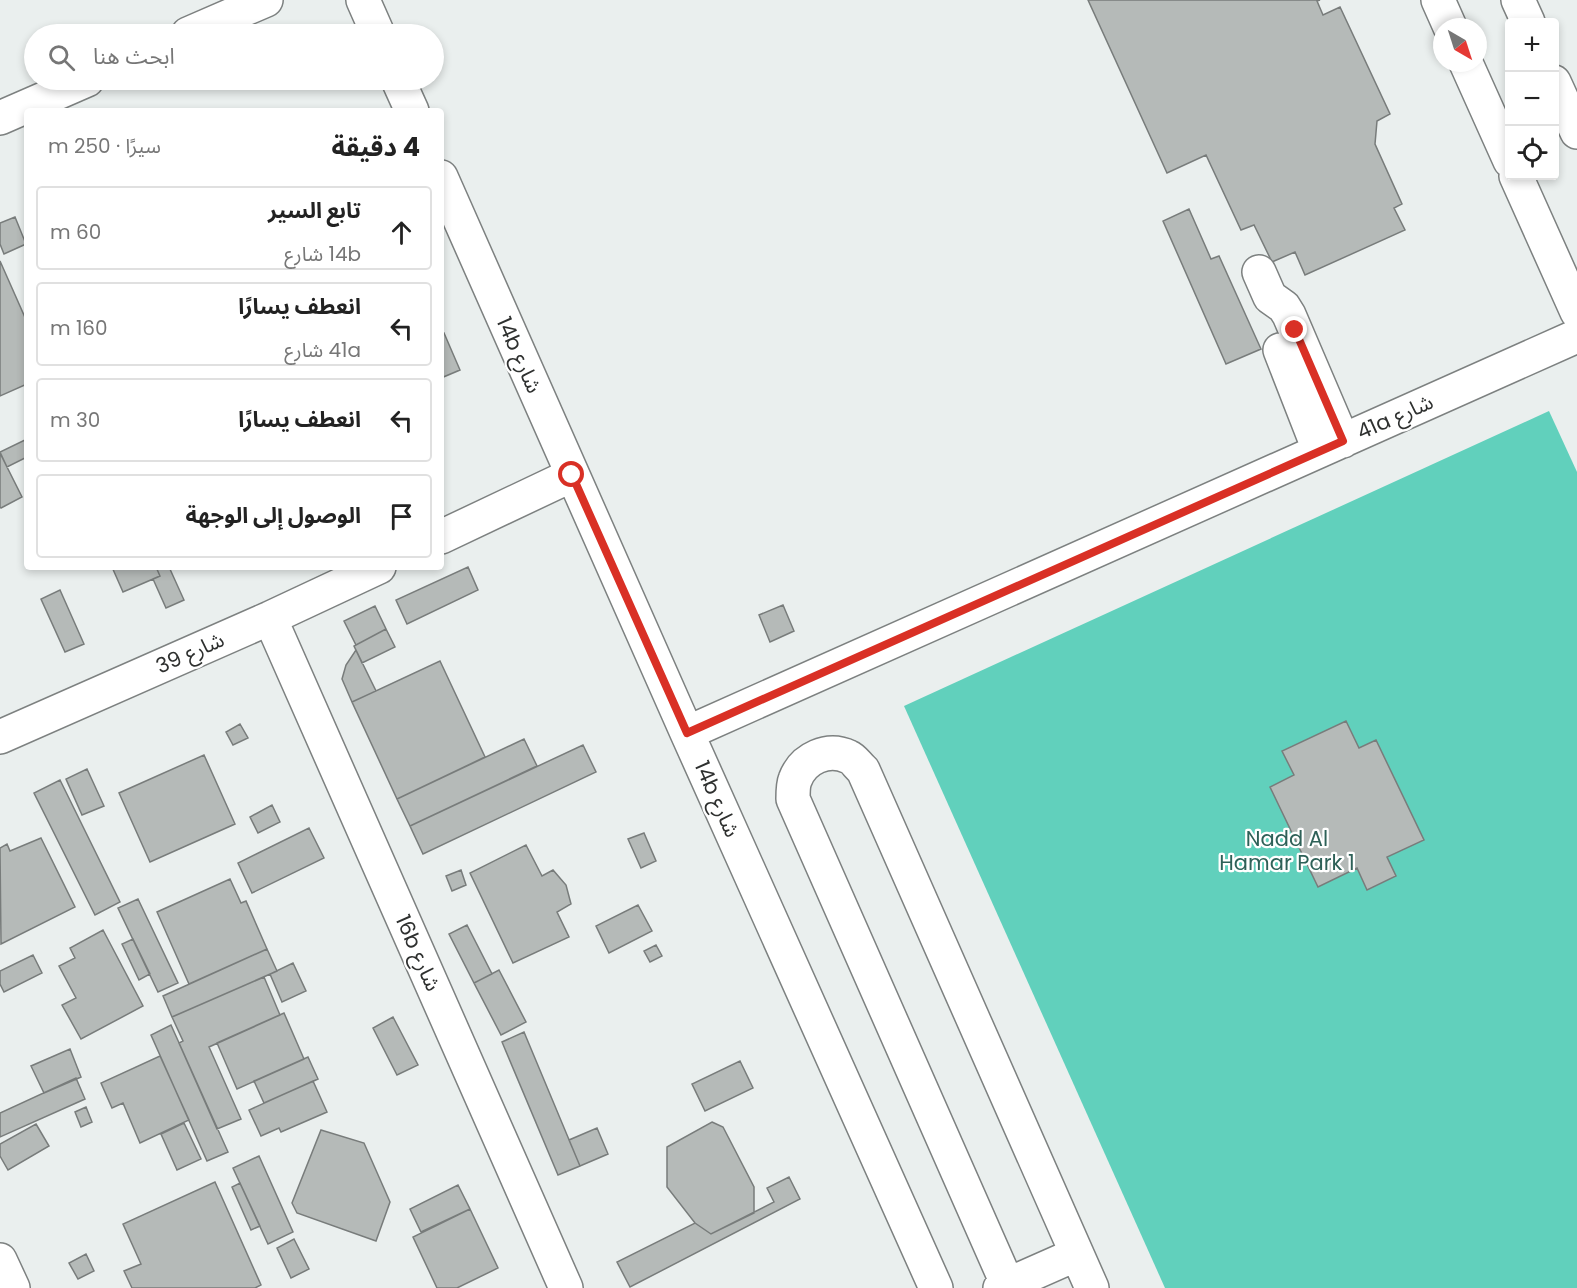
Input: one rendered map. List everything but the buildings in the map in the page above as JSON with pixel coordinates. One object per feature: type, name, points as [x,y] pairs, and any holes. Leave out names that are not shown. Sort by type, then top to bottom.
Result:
[{"type":"street","points":[[211,24],[266,0]]},
{"type":"street","points":[[363,0],[374,24]]},
{"type":"street","points":[[1438,0],[1446,18]]},
{"type":"street","points":[[1518,0],[1526,18]]},
{"type":"street","points":[[1470,72],[1505,152]]},
{"type":"street","points":[[0,118],[64,90]]},
{"type":"street","points":[[403,90],[411,108]]},
{"type":"street","points":[[1559,92],[1577,132]]},
{"type":"street","points":[[1518,180],[1568,279],[1577,312]]},
{"type":"street","name":"14b شارع","points":[[444,184],[936,1288]]},
{"type":"street","points":[[1264,284],[1289,315],[1331,445]]},
{"type":"street","name":"41a شارع","points":[[687,733],[1577,336]]},
{"type":"street","points":[[444,536],[572,475]]},
{"type":"street","name":"شارع 39","points":[[0,737],[270,618],[373,570]]},
{"type":"street","name":"16b شارع","points":[[270,618],[566,1288]]},
{"type":"street","points":[[834,752],[850,757],[863,770],[1083,1278],[1006,1287],[793,799],[794,781],[802,766],[817,756],[834,752]]},
{"type":"street","points":[[0,1260],[13,1288]]},
{"type":"green space","name":"Nadd Al Hamar Park 1","points":[[1549,411],[1577,472],[1577,1288],[1165,1288],[904,706]]},
{"type":"route","points":[[572,475],[687,733],[1343,441],[1295,330]]}]
